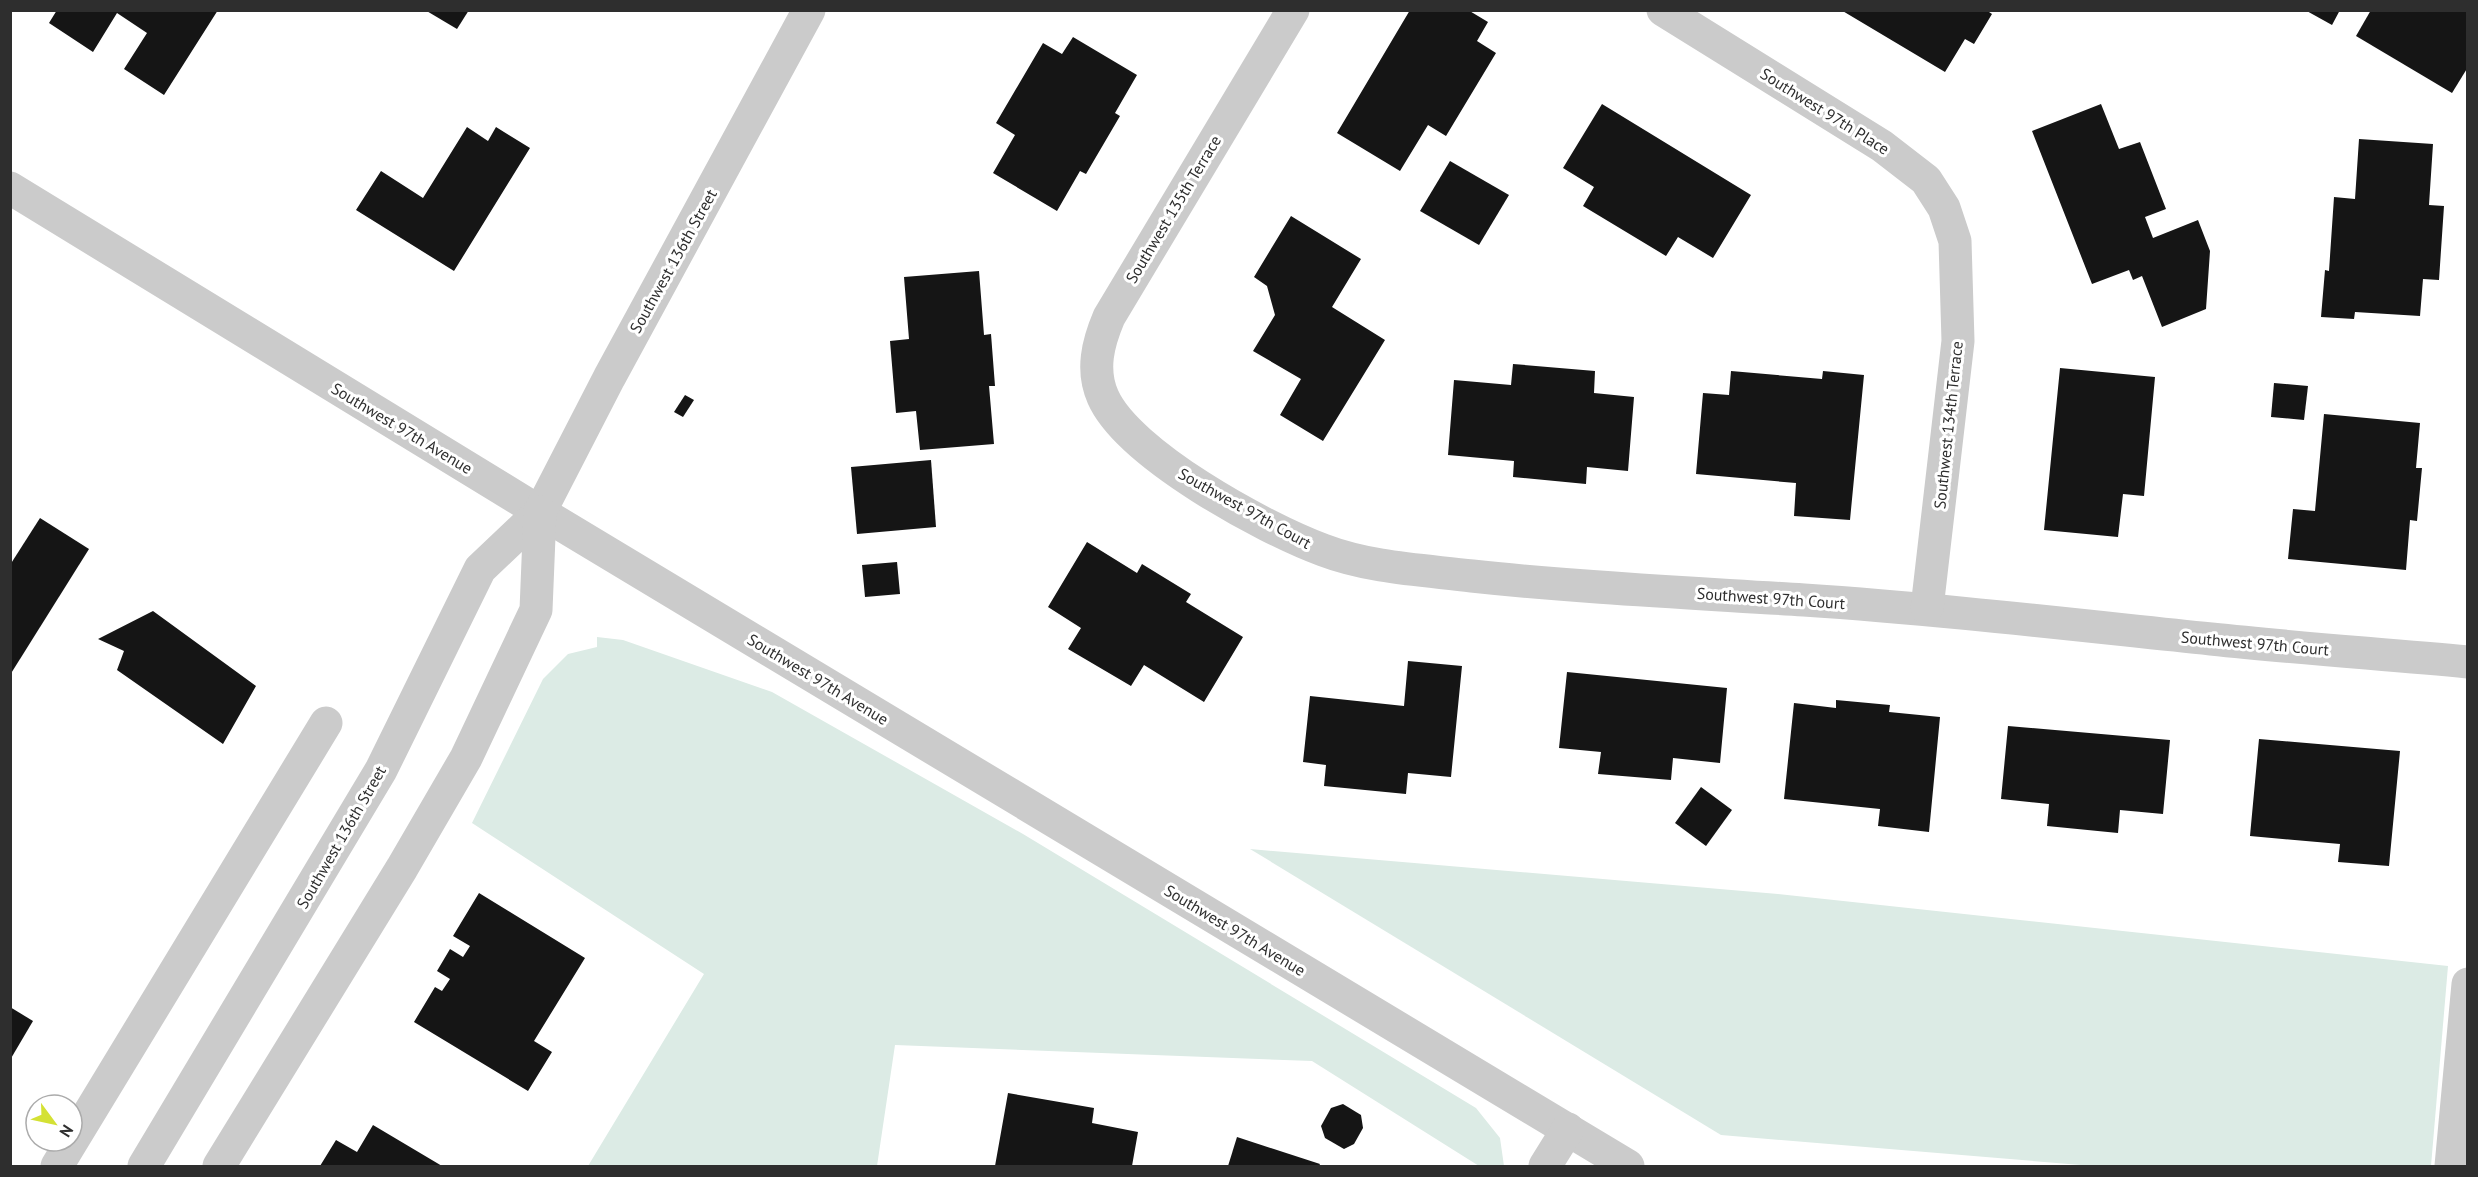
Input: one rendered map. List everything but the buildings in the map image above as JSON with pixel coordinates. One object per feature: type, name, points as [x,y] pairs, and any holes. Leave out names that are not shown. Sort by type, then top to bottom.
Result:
[{"type":"street","name":"Southwest 136th Street","points":[[144,1167],[381,770],[480,569],[540,512],[609,378],[809,10]]},
{"type":"street","name":"Southwest 135th Terrace","points":[[1115,418],[1104,398],[1097,374],[1098,347],[1109,317],[1293,10]]},
{"type":"street","name":"Southwest 97th Place","points":[[1663,10],[1853,126],[1912,168],[1937,195],[1955,241]]},
{"type":"street","name":"Southwest 97th Avenue","points":[[10,188],[540,512],[1628,1167]]},
{"type":"street","name":"Southwest 134th Terrace","points":[[1927,608],[1958,340],[1955,241]]},
{"type":"street","name":"Southwest 97th Court","points":[[1115,418],[1143,446],[1188,478],[1288,534],[1324,551],[1359,561],[1528,582],[1927,608],[2215,640],[2468,662]]},
{"type":"street","name":"Southwest 136th Street","points":[[219,1167],[402,868],[466,758],[536,610],[540,512]]},
{"type":"street","points":[[57,1167],[326,723]]},
{"type":"street","points":[[2451,1167],[2468,984]]},
{"type":"street","points":[[1545,1167],[1568,1129]]},
{"type":"shaded area","points":[[597,637],[623,640],[772,692],[1023,834],[1476,1108],[1500,1138],[1504,1166],[1479,1166],[1312,1061],[895,1045],[877,1166],[588,1166],[704,974],[472,823],[543,679],[568,654],[597,647]]},
{"type":"shaded area","points":[[1250,849],[1778,894],[2448,966],[2431,1166],[2093,1166],[1721,1135]]}]
